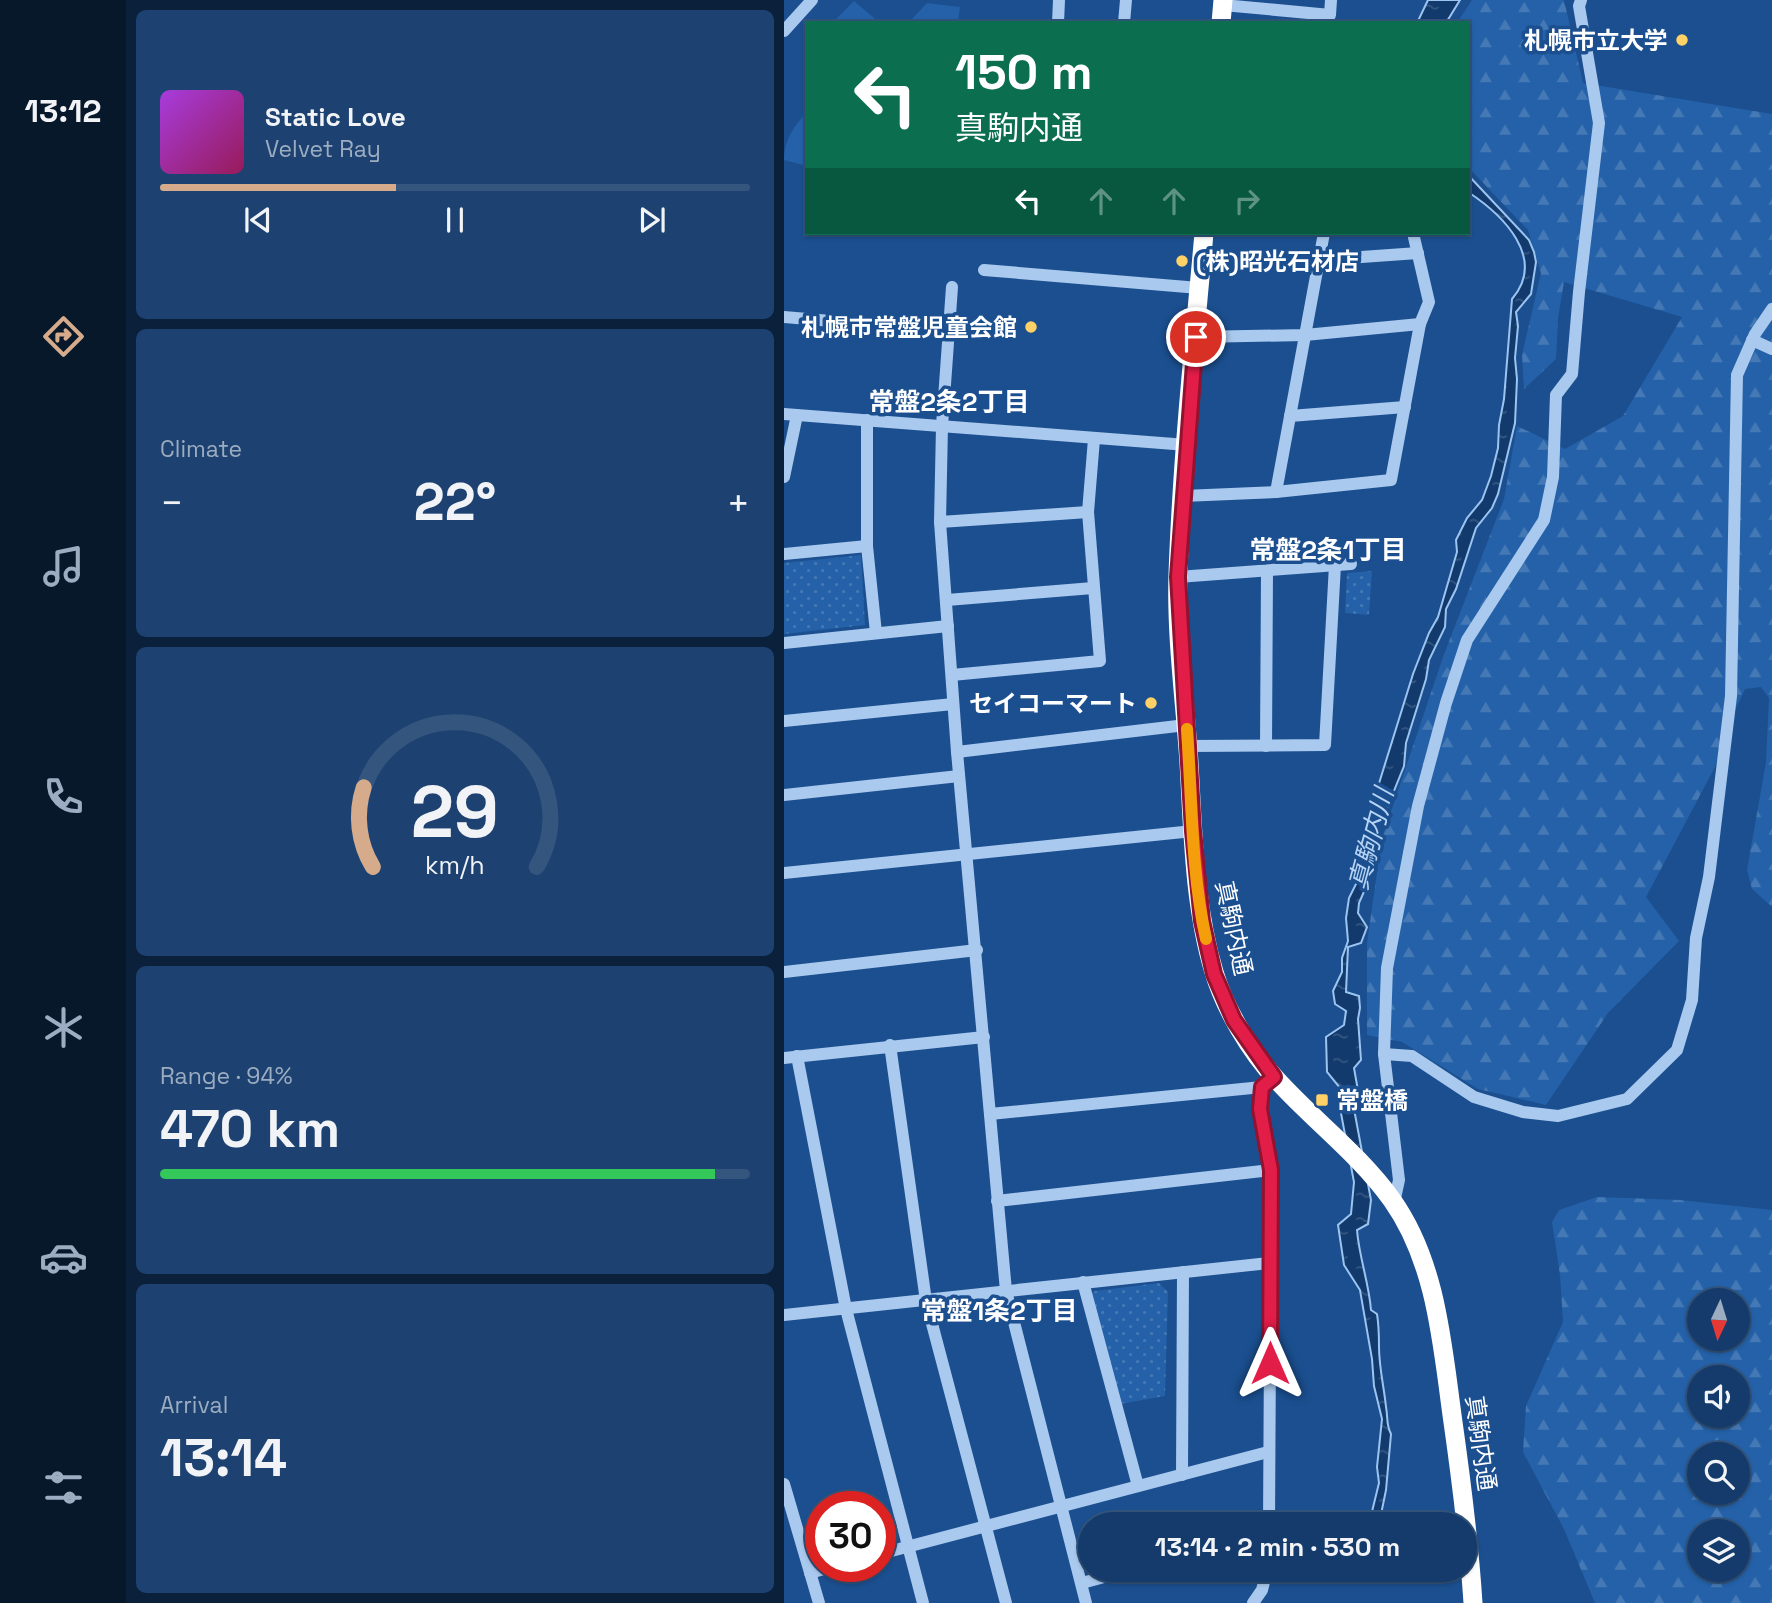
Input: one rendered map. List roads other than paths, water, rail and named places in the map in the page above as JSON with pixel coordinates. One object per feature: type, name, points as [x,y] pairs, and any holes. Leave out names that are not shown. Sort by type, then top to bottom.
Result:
[{"type":"highway","name":"真駒内通","points":[[1203,235],[1178,577],[1193,831],[1202,921],[1214,974],[1234,1020],[1268,1082],[1330,1131],[1389,1197],[1421,1258],[1431,1286],[1440,1328],[1465,1503],[1473,1603]]},
{"type":"street","points":[[784,31],[812,0]]},
{"type":"street","points":[[1058,21],[1059,0]]},
{"type":"street","points":[[1124,21],[1126,0]]},
{"type":"street","points":[[1222,9],[1330,19],[1331,0]]},
{"type":"street","points":[[1389,1197],[1399,1180],[1384,1054],[1387,968],[1418,806],[1446,703],[1467,640],[1544,520],[1553,477],[1556,395],[1572,374],[1599,123],[1579,6],[1581,0]]},
{"type":"street","points":[[1276,492],[1324,235]]},
{"type":"street","points":[[1183,496],[1276,492],[1391,480],[1420,324],[1429,302],[1414,235]]},
{"type":"street","points":[[1319,260],[1418,253]]},
{"type":"street","points":[[984,270],[1199,288]]},
{"type":"street","points":[[952,287],[942,426],[940,522],[959,776],[1006,1291],[1086,1603]]},
{"type":"street","points":[[1384,1054],[1412,1056],[1474,1097],[1523,1112],[1558,1116],[1627,1099],[1676,1050],[1692,1000],[1696,938],[1709,877],[1731,696],[1737,375],[1752,340],[1772,309]]},
{"type":"street","points":[[784,317],[948,331]]},
{"type":"street","points":[[1196,337],[1305,335],[1420,324]]},
{"type":"street","points":[[1752,340],[1772,349]]},
{"type":"street","points":[[1290,416],[1405,407]]},
{"type":"street","points":[[784,477],[791,414],[1187,445]]},
{"type":"street","points":[[867,420],[867,546],[876,633]]},
{"type":"street","points":[[951,675],[1100,661],[1088,512],[1094,439]]},
{"type":"street","points":[[940,522],[1088,512]]},
{"type":"street","points":[[784,554],[867,546]]},
{"type":"street","points":[[1178,577],[1351,564]]},
{"type":"street","points":[[1188,746],[1325,746],[1335,565]]},
{"type":"street","points":[[1266,746],[1267,571]]},
{"type":"street","points":[[947,600],[1093,588]]},
{"type":"street","points":[[784,643],[948,626]]},
{"type":"street","points":[[784,721],[953,704]]},
{"type":"street","points":[[957,752],[1186,725]]},
{"type":"street","points":[[784,795],[959,776]]},
{"type":"street","points":[[784,873],[1193,831]]},
{"type":"street","points":[[784,972],[976,950]]},
{"type":"street","points":[[923,1603],[846,1309],[790,1057],[984,1037]]},
{"type":"street","points":[[890,1045],[926,1301],[1006,1603]]},
{"type":"street","points":[[990,1114],[1268,1082],[1260,1109],[1271,1170],[1269,1512]]},
{"type":"street","points":[[997,1201],[1271,1170]]},
{"type":"street","points":[[784,1315],[1269,1263]]},
{"type":"street","points":[[1182,1475],[1183,1272]]},
{"type":"street","points":[[1083,1282],[1138,1486]]},
{"type":"street","points":[[896,1550],[1268,1452]]},
{"type":"street","points":[[784,1484],[805,1556]]},
{"type":"street","points":[[812,1582],[818,1603]]},
{"type":"street","points":[[1253,1603],[1264,1582]]},
{"type":"water","points":[[1428,0],[1460,0],[1447,21],[1418,21]]},
{"type":"water","name":"真駒内川","points":[[1470,177],[1529,240],[1536,262],[1531,294],[1516,312],[1518,326],[1515,423],[1498,494],[1492,508],[1476,528],[1456,589],[1446,609],[1445,627],[1429,660],[1426,679],[1406,743],[1404,766],[1383,818],[1374,828],[1369,847],[1366,887],[1358,913],[1367,927],[1361,943],[1348,947],[1346,992],[1359,996],[1360,1008],[1358,1019],[1361,1060],[1354,1068],[1360,1102],[1354,1109],[1371,1200],[1368,1224],[1357,1230],[1371,1310],[1377,1314],[1380,1362],[1391,1434],[1381,1512],[1372,1512],[1379,1483],[1377,1467],[1382,1419],[1374,1386],[1360,1290],[1344,1265],[1338,1225],[1351,1214],[1354,1182],[1340,1108],[1341,1089],[1327,1072],[1326,1037],[1344,1025],[1346,1011],[1335,1004],[1333,991],[1342,972],[1342,958],[1348,941],[1346,918],[1349,898],[1358,880],[1360,859],[1369,829],[1371,804],[1413,674],[1438,617],[1457,552],[1456,540],[1467,518],[1482,500],[1498,448],[1512,299],[1522,284],[1525,268],[1523,253],[1516,239],[1495,213],[1470,194]]},
{"type":"place","name":"札幌市立大学","points":[[1682,40]]},
{"type":"place","name":"(株)昭光石材店","points":[[1182,261]]},
{"type":"place","name":"札幌市常盤児童会館","points":[[1031,327]]},
{"type":"place","name":"セイコーマート","points":[[1151,703]]},
{"type":"place","name":"常盤橋","points":[[1322,1100]]},
{"type":"district","name":"常盤2条2丁目","points":[[949,402]]},
{"type":"district","name":"常盤2条1丁目","points":[[1328,550]]},
{"type":"district","name":"常盤1条2丁目","points":[[999,1311]]}]
